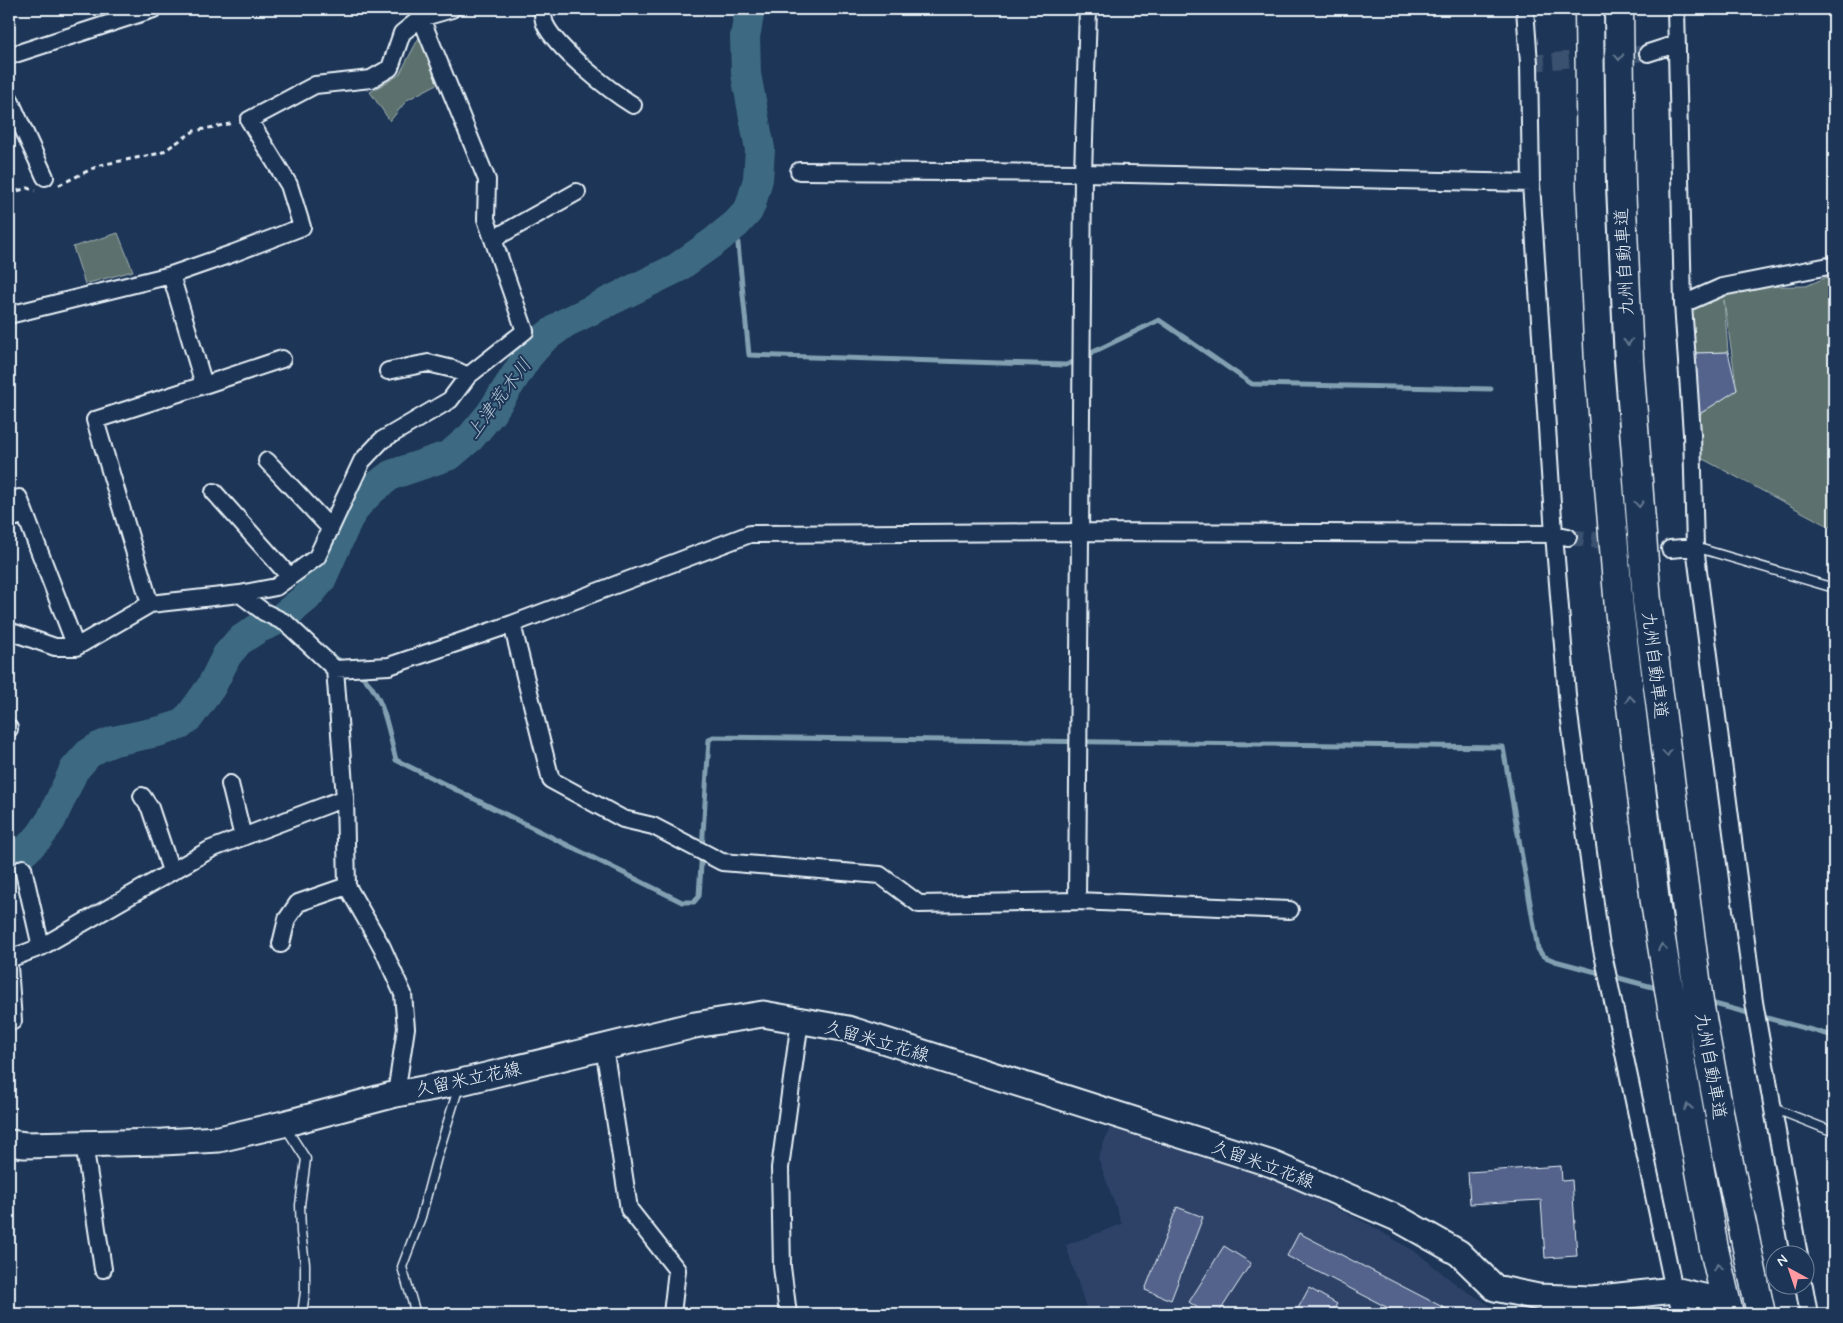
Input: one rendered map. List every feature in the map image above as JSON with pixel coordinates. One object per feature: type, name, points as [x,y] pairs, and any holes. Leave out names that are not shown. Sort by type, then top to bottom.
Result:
[{"type":"highway","name":"九州自動車道","points":[[1588,9],[1591,187],[1599,364],[1619,608],[1660,931],[1682,1076],[1714,1249],[1729,1314]]},
{"type":"highway","name":"九州自動車道","points":[[1618,9],[1620,185],[1628,350],[1647,602],[1699,1002],[1727,1152],[1761,1314]]},
{"type":"main road","name":"久留米立花線","points":[[9,1143],[24,1145],[163,1142],[219,1138],[283,1124],[396,1094],[461,1082],[695,1025],[764,1014],[848,1029],[1272,1164],[1396,1218],[1459,1253],[1495,1288],[1538,1297],[1592,1299],[1674,1290],[1708,1298]]},
{"type":"street","points":[[9,56],[154,9]]},
{"type":"street","points":[[9,315],[171,275],[302,227],[289,185],[249,120],[315,85],[371,79],[390,68],[402,33],[421,18],[452,9]]},
{"type":"street","points":[[542,9],[545,24],[562,46],[601,83],[633,105]]},
{"type":"street","points":[[1077,901],[1083,173],[1088,9]]},
{"type":"street","points":[[1524,9],[1528,63],[1531,183],[1561,535],[1568,707],[1600,940],[1674,1290],[1682,1314]]},
{"type":"street","points":[[1676,9],[1683,304],[1692,434],[1695,547],[1754,1002],[1797,1246]]},
{"type":"street","points":[[9,631],[55,647],[76,647],[150,604],[276,588],[317,557],[362,461],[382,440],[450,400],[468,376],[525,331],[486,219],[487,180],[421,18]]},
{"type":"street","points":[[1648,53],[1676,44]]},
{"type":"street","points":[[9,98],[52,181]]},
{"type":"street","points":[[799,171],[1083,173],[1531,183]]},
{"type":"street","points":[[493,239],[576,192]]},
{"type":"street","points":[[1683,304],[1722,287],[1834,265]]},
{"type":"street","points":[[171,275],[204,385]]},
{"type":"street","points":[[150,604],[95,420],[282,359]]},
{"type":"street","points":[[388,371],[428,363],[453,369],[468,376]]},
{"type":"street","points":[[267,461],[330,528]]},
{"type":"street","points":[[214,492],[290,577]]},
{"type":"street","points":[[19,498],[76,647]]},
{"type":"street","points":[[9,519],[25,514]]},
{"type":"street","points":[[335,669],[389,666],[512,624],[750,534],[1079,532],[1561,535]]},
{"type":"street","points":[[1670,549],[1695,547]]},
{"type":"street","points":[[240,594],[264,612],[286,623],[335,669],[345,798],[347,886],[382,947],[403,994],[406,1028],[396,1094]]},
{"type":"street","points":[[512,624],[550,780],[623,819],[653,826],[722,862],[880,875],[919,904],[1077,901],[1290,910]]},
{"type":"street","points":[[230,784],[243,836]]},
{"type":"street","points":[[142,796],[150,808],[171,871]]},
{"type":"street","points":[[9,959],[41,946],[211,849],[345,798]]},
{"type":"street","points":[[23,868],[41,946]]},
{"type":"street","points":[[281,944],[287,918],[298,903],[347,886]]},
{"type":"street","points":[[9,966],[13,1021]]},
{"type":"street","points":[[788,1314],[782,1267],[780,1168],[800,1020]]},
{"type":"street","points":[[604,1047],[630,1209],[677,1270],[672,1314]]},
{"type":"street","points":[[84,1143],[103,1269]]},
{"type":"street","points":[[1806,1296],[1809,1314]]},
{"type":"lane","points":[[1695,547],[1834,588]]},
{"type":"lane","points":[[416,1314],[402,1267],[421,1217],[437,1157],[461,1082]]},
{"type":"lane","points":[[1772,1107],[1834,1132]]},
{"type":"lane","points":[[283,1124],[306,1160],[300,1205],[305,1264],[305,1292],[302,1314]]},
{"type":"path","points":[[52,181],[100,165],[161,153],[194,131],[249,120]]},
{"type":"path","points":[[9,193],[28,188],[42,193]]},
{"type":"shaded area","points":[[1120,1123],[1274,1175],[1322,1202],[1370,1225],[1420,1255],[1458,1286],[1496,1309],[1542,1314],[1088,1314],[1066,1245],[1122,1224],[1098,1158],[1110,1127]]},
{"type":"green space","points":[[421,34],[439,83],[407,100],[390,121],[370,92],[399,75]]},
{"type":"green space","points":[[118,233],[133,271],[85,284],[73,247]]},
{"type":"green space","points":[[1834,274],[1834,525],[1830,527],[1701,458],[1692,434],[1698,415],[1737,390],[1724,300],[1728,352],[1695,353],[1683,304],[1722,287],[1806,286]]},
{"type":"building","points":[[1728,352],[1737,390],[1698,415],[1695,353]]},
{"type":"building","points":[[1561,1166],[1562,1181],[1572,1180],[1577,1256],[1545,1258],[1541,1200],[1470,1204],[1468,1172]]},
{"type":"building","points":[[1177,1207],[1203,1217],[1171,1300],[1145,1290]]},
{"type":"building","points":[[1299,1233],[1456,1314],[1400,1314],[1287,1256]]},
{"type":"building","points":[[1224,1246],[1251,1263],[1218,1314],[1207,1314],[1189,1302]]},
{"type":"building","points":[[1309,1288],[1337,1304],[1331,1314],[1295,1314]]},
{"type":"waterway","name":"上津荒木川","points":[[9,856],[25,851],[40,836],[51,820],[74,770],[88,754],[114,741],[180,725],[190,716],[211,687],[227,655],[239,641],[257,629],[280,619],[307,597],[321,580],[348,519],[358,504],[391,475],[450,455],[471,437],[491,413],[528,356],[543,339],[565,323],[677,268],[715,241],[736,224],[748,211],[758,179],[760,149],[746,74],[745,37],[750,9]]},
{"type":"waterway","points":[[736,224],[749,355],[1066,365],[1078,360]]},
{"type":"waterway","points":[[1085,356],[1159,320],[1252,384],[1491,389]]},
{"type":"waterway","points":[[328,653],[344,663]]},
{"type":"waterway","points":[[357,672],[366,680],[379,700],[384,712],[396,760],[682,902],[694,902],[699,896],[709,740],[713,737],[1503,747],[1538,949],[1543,956],[1555,961],[1660,989]]},
{"type":"waterway","points":[[1707,1002],[1834,1036]]},
{"type":"tunnel","points":[[1529,63],[1648,53]]},
{"type":"tunnel","points":[[1568,537],[1670,549]]},
{"type":"tunnel","points":[[1709,1298],[1777,1314]]}]
